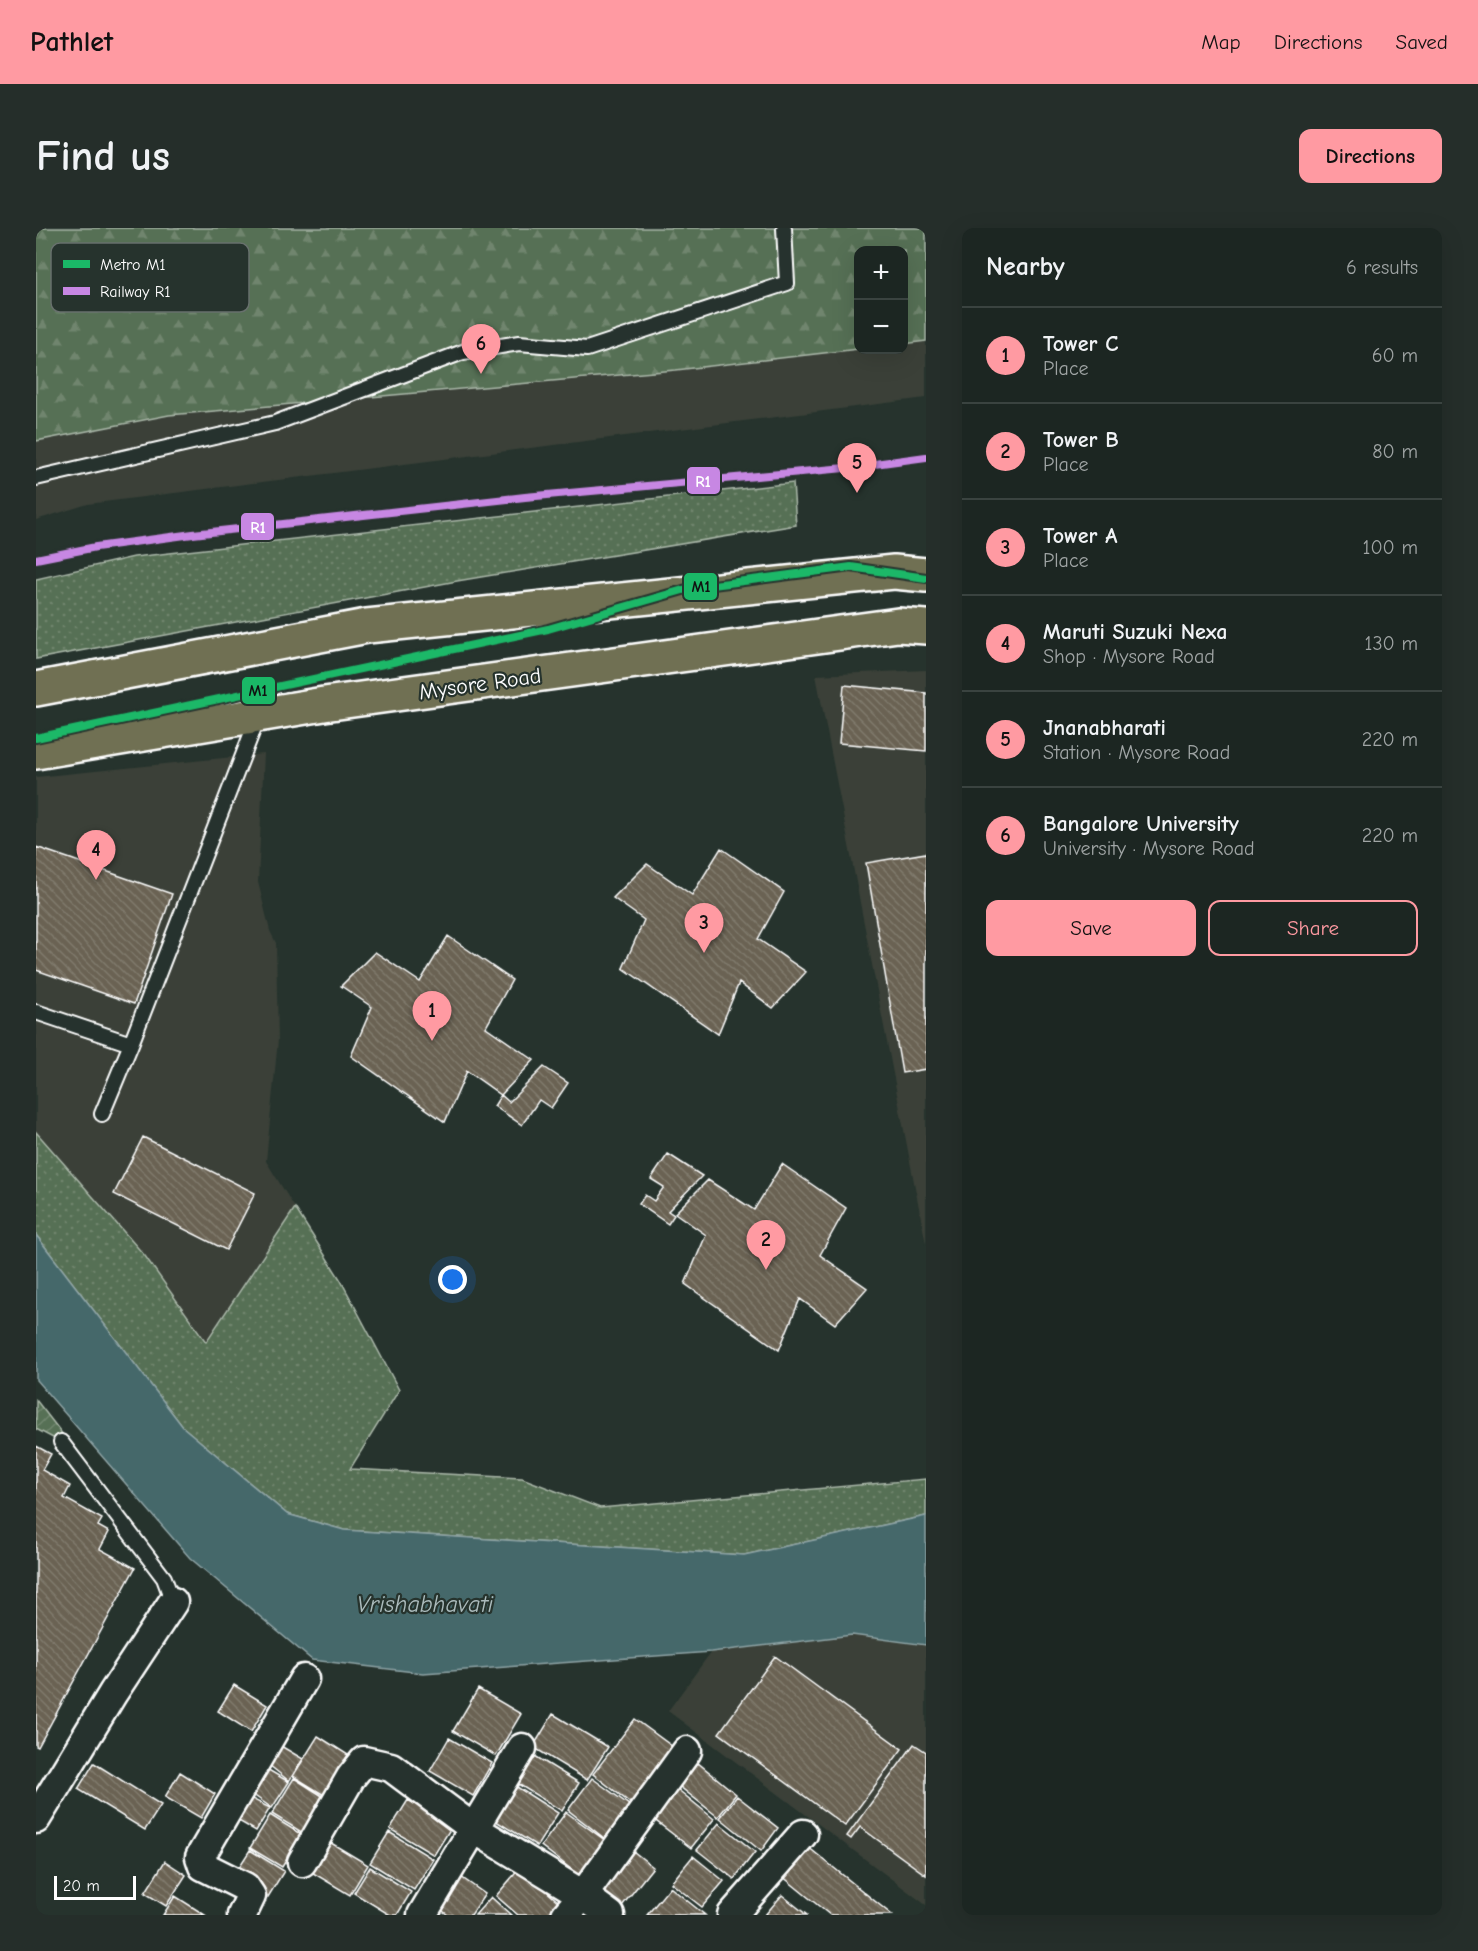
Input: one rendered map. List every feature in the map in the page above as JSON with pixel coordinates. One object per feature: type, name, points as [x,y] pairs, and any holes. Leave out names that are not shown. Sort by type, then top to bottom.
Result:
[{"type":"highway","points":[[36,689],[367,626],[894,572],[926,575]]},
{"type":"highway","name":"Mysore Road","points":[[36,752],[259,715],[898,625],[926,627]]},
{"type":"street","points":[[36,1819],[113,1693],[173,1602]]},
{"type":"street","points":[[251,1912],[251,1896],[245,1887],[203,1866],[200,1857],[304,1679]]},
{"type":"street","points":[[422,1915],[522,1748]]},
{"type":"street","points":[[574,1905],[687,1751]]},
{"type":"street","points":[[302,1862],[351,1777],[364,1761],[391,1767],[574,1905],[610,1915]]},
{"type":"street","points":[[732,1915],[804,1834]]},
{"type":"lane","points":[[36,478],[275,423],[463,352],[519,343],[587,349],[788,283],[784,228]]},
{"type":"lane","points":[[102,1114],[259,715]]},
{"type":"lane","points":[[36,1012],[131,1044]]},
{"type":"lane","points":[[60,1442],[164,1578],[173,1602]]},
{"type":"shaded area","points":[[36,228],[926,228],[926,398],[88,504],[36,520]]},
{"type":"shaded area","points":[[926,670],[926,1244],[816,675]]},
{"type":"shaded area","points":[[264,754],[258,882],[270,931],[276,943],[278,1040],[266,1161],[295,1208],[206,1342],[145,1256],[36,1132],[36,777]]},
{"type":"shaded area","points":[[853,1635],[926,1645],[926,1905],[668,1711],[711,1652]]},
{"type":"green space","points":[[41,228],[926,228],[926,341],[908,343],[908,246],[854,246],[854,349],[676,370],[169,415],[36,441],[36,238]]},
{"type":"green space","points":[[793,483],[796,525],[457,581],[36,659],[36,579],[134,557]]},
{"type":"green space","points":[[36,1132],[145,1256],[206,1342],[295,1208],[340,1279],[399,1390],[350,1469],[522,1478],[600,1508],[926,1479],[926,1516],[744,1555],[344,1530],[287,1514],[183,1427],[36,1235]]},
{"type":"green space","points":[[36,1400],[74,1449],[36,1429]]},
{"type":"water","name":"Vrishabhavati","points":[[36,1235],[183,1427],[287,1514],[344,1530],[744,1555],[926,1516],[926,1645],[852,1635],[711,1652],[423,1673],[312,1660],[190,1558],[36,1380]]},
{"type":"building","points":[[844,685],[926,693],[926,751],[839,743]]},
{"type":"building","points":[[36,847],[172,894],[134,1004],[36,970]]},
{"type":"building","points":[[721,848],[784,892],[758,939],[806,972],[773,1008],[739,983],[718,1034],[623,968],[644,920],[613,898],[647,864],[692,895]]},
{"type":"building","points":[[926,853],[926,1069],[902,1073],[866,863]]},
{"type":"building","points":[[448,936],[512,980],[486,1027],[534,1060],[501,1095],[467,1071],[445,1122],[351,1056],[372,1007],[341,986],[375,952],[420,982]]},
{"type":"building","points":[[544,1067],[568,1083],[551,1108],[539,1100],[522,1125],[494,1106],[501,1095],[509,1102]]},
{"type":"building","points":[[143,1137],[255,1193],[226,1250],[114,1194]]},
{"type":"building","points":[[668,1154],[702,1176],[668,1211],[674,1215],[668,1224],[639,1204],[645,1195],[654,1201],[664,1187],[651,1179]]},
{"type":"building","points":[[782,1164],[846,1208],[820,1255],[867,1288],[835,1324],[800,1299],[779,1350],[685,1284],[706,1235],[675,1213],[708,1180],[754,1210]]},
{"type":"building","points":[[36,1446],[51,1454],[42,1470],[70,1486],[64,1498],[102,1519],[98,1526],[109,1532],[100,1549],[135,1568],[38,1747],[36,1746]]},
{"type":"building","points":[[775,1656],[902,1749],[845,1826],[719,1733]]},
{"type":"building","points":[[234,1685],[267,1705],[251,1732],[218,1711]]},
{"type":"building","points":[[478,1689],[521,1714],[496,1756],[453,1731]]},
{"type":"building","points":[[553,1714],[608,1747],[587,1780],[533,1747]]},
{"type":"building","points":[[635,1719],[677,1750],[634,1806],[593,1774]]},
{"type":"building","points":[[318,1736],[348,1755],[324,1795],[293,1776]]},
{"type":"building","points":[[449,1738],[492,1763],[473,1796],[430,1771]]},
{"type":"building","points":[[274,1742],[303,1759],[289,1781],[264,1761]]},
{"type":"building","points":[[914,1744],[926,1752],[926,1875],[860,1827],[851,1839],[847,1836]]},
{"type":"building","points":[[530,1753],[579,1783],[562,1811],[513,1781]]},
{"type":"building","points":[[697,1762],[736,1794],[718,1817],[679,1786]]},
{"type":"building","points":[[94,1763],[161,1805],[145,1830],[78,1789]]},
{"type":"building","points":[[260,1765],[289,1782],[272,1808],[246,1790]]},
{"type":"building","points":[[180,1772],[215,1794],[201,1818],[165,1797]]},
{"type":"building","points":[[294,1778],[324,1797],[303,1833],[272,1814]]},
{"type":"building","points":[[592,1778],[633,1808],[608,1841],[568,1810]]},
{"type":"building","points":[[509,1782],[558,1813],[537,1846],[488,1816]]},
{"type":"building","points":[[676,1788],[714,1819],[691,1848],[652,1818]]},
{"type":"building","points":[[244,1795],[270,1808],[256,1831],[230,1816]]},
{"type":"building","points":[[737,1796],[778,1828],[761,1851],[720,1818]]},
{"type":"building","points":[[408,1800],[452,1826],[434,1855],[390,1829]]},
{"type":"building","points":[[566,1812],[606,1841],[580,1876],[541,1846]]},
{"type":"building","points":[[270,1815],[302,1835],[282,1867],[250,1848]]},
{"type":"building","points":[[719,1823],[755,1852],[734,1879],[697,1850]]},
{"type":"building","points":[[389,1832],[433,1859],[414,1890],[370,1863]]},
{"type":"building","points":[[326,1840],[368,1865],[350,1895],[308,1870]]},
{"type":"building","points":[[802,1842],[892,1915],[830,1915],[777,1872]]},
{"type":"building","points":[[250,1850],[284,1871],[268,1897],[234,1875]]},
{"type":"building","points":[[633,1851],[653,1867],[622,1906],[601,1890]]},
{"type":"building","points":[[693,1856],[724,1881],[702,1907],[671,1883]]},
{"type":"building","points":[[165,1861],[186,1875],[166,1906],[145,1893]]},
{"type":"building","points":[[370,1867],[411,1892],[397,1915],[390,1915],[354,1893]]},
{"type":"building","points":[[520,1868],[560,1903],[550,1915],[518,1915],[496,1896]]},
{"type":"building","points":[[461,1877],[485,1894],[471,1915],[448,1915],[439,1908]]},
{"type":"building","points":[[670,1887],[705,1915],[647,1915]]},
{"type":"building","points":[[782,1895],[807,1915],[765,1915]]},
{"type":"building","points":[[175,1896],[205,1915],[163,1915]]},
{"type":"building","points":[[491,1897],[511,1915],[475,1915]]},
{"type":"metro line","name":"M1","points":[[36,738],[548,629],[690,588],[851,567],[926,578]]},
{"type":"rail line","name":"R1","points":[[36,559],[96,547],[193,534],[525,497],[845,468],[926,457]]},
{"type":"place","name":"Bangalore University","points":[[481,374]]},
{"type":"place","name":"Jnanabharati","points":[[857,493]]},
{"type":"place","name":"Maruti Suzuki Nexa","points":[[96,880]]},
{"type":"place","name":"Tower A","points":[[704,953]]},
{"type":"place","name":"Tower C","points":[[432,1041]]},
{"type":"place","name":"Tower B","points":[[766,1270]]}]
